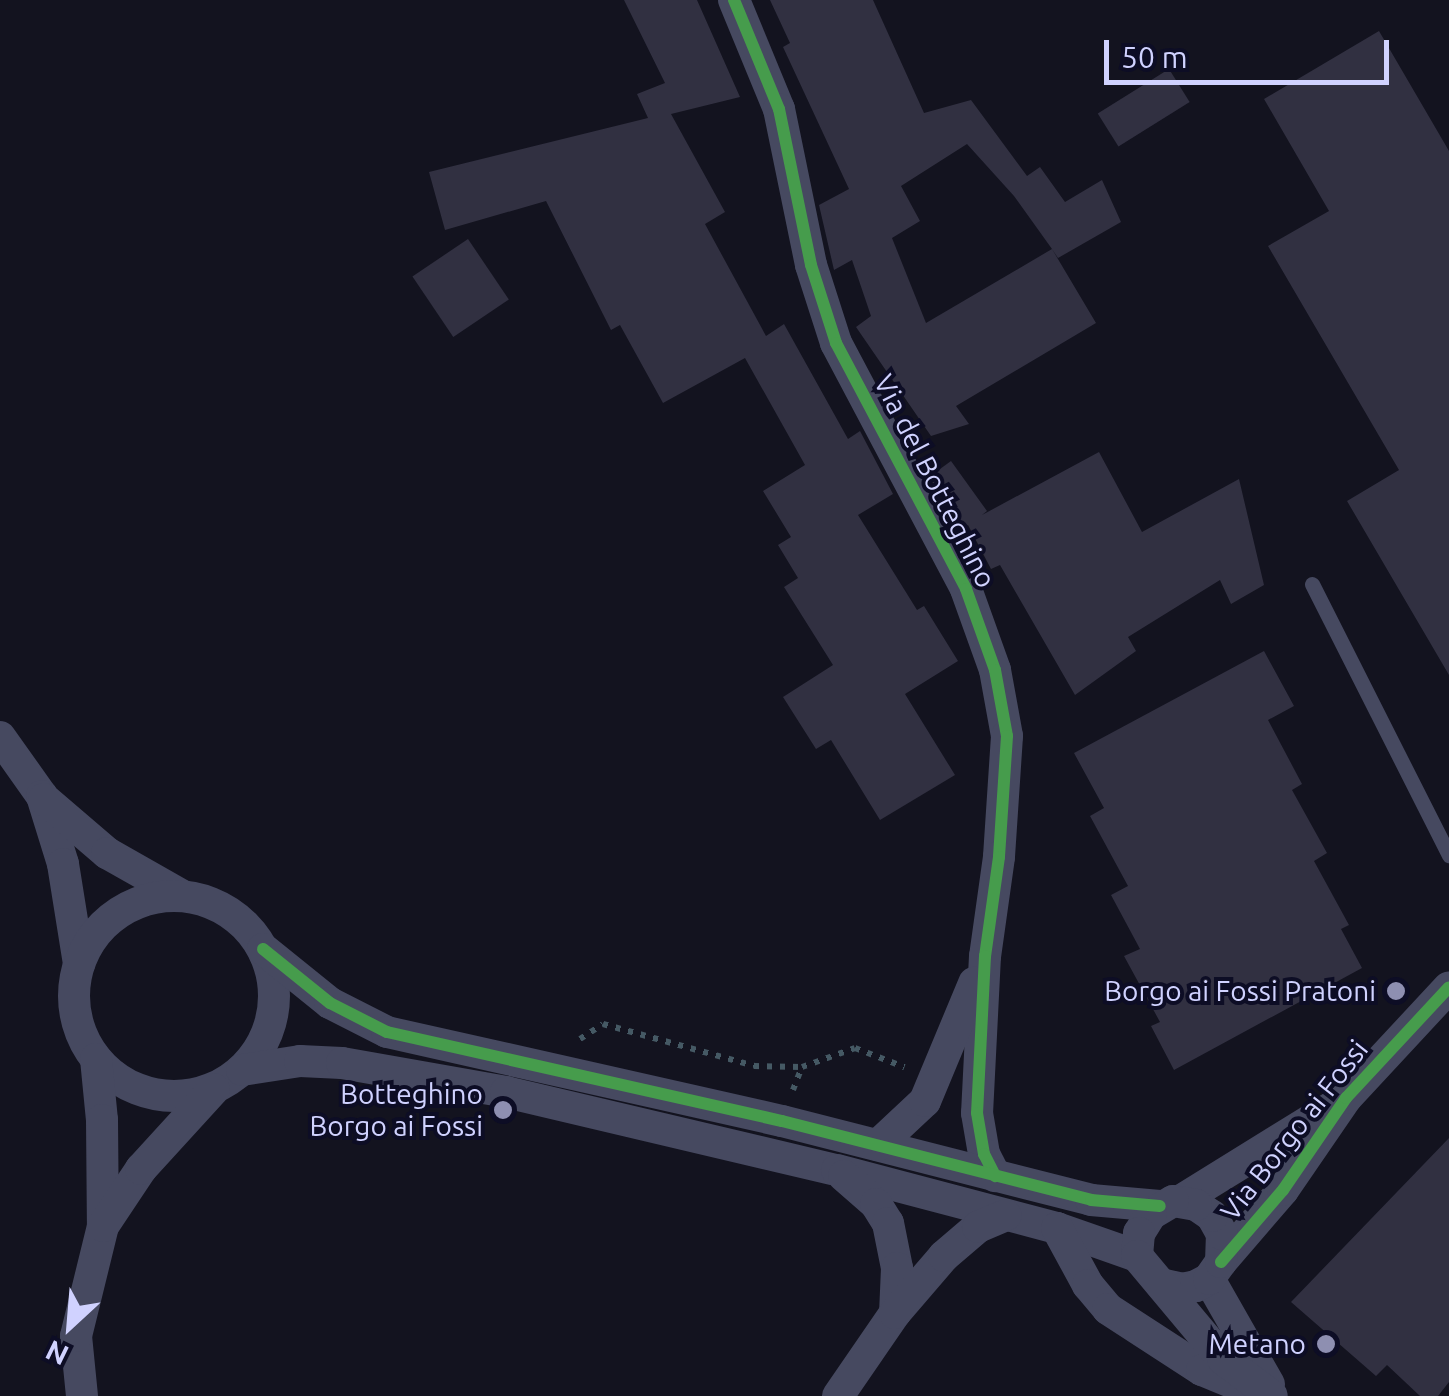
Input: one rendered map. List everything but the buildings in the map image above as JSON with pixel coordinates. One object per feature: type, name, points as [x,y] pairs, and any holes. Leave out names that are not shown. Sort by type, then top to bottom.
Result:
[{"type":"street","name":"Via del Botteghino","points":[[734,0],[779,109],[811,265],[836,343],[966,589],[995,670],[1007,736],[999,857],[985,956],[977,1113],[984,1154],[995,1176]]},
{"type":"street","points":[[0,738],[42,796],[106,854],[183,896],[230,913],[263,950],[330,1003],[387,1032],[878,1145],[1113,1205],[1196,1205],[1218,1224],[1224,1244],[1215,1270],[1187,1288],[1161,1284]]},
{"type":"street","points":[[42,796],[63,864],[79,964],[75,1013],[96,1059],[114,1077],[151,1094],[183,1097],[215,1088]]},
{"type":"street","points":[[79,964],[94,935],[119,912],[150,899],[183,896]]},
{"type":"street","points":[[103,1226],[142,1169],[215,1088],[242,1070],[259,1050],[272,1013],[272,974],[263,950]]},
{"type":"street","name":"Via del Botteghino","points":[[878,1145],[926,1101],[985,956]]},
{"type":"street","name":"Via Borgo ai Fossi","points":[[1215,1270],[1284,1190],[1346,1098],[1449,987]]},
{"type":"street","points":[[82,1396],[76,1336],[103,1226],[96,1059]]},
{"type":"street","points":[[242,1070],[300,1061],[412,1074],[836,1170],[1057,1228],[1137,1256]]},
{"type":"street","name":"Via Borgo ai Fossi","points":[[1170,1203],[1346,1098]]},
{"type":"street","points":[[836,1170],[867,1195],[888,1223],[898,1268],[895,1313]]},
{"type":"street","points":[[1170,1203],[1139,1233],[1137,1256],[1223,1359],[1272,1396]]},
{"type":"street","points":[[838,1396],[895,1313],[955,1245],[1006,1215]]},
{"type":"street","points":[[1057,1228],[1088,1285],[1121,1320],[1202,1370],[1272,1396]]},
{"type":"street","points":[[1215,1270],[1242,1343],[1272,1396]]},
{"type":"lane","points":[[1312,584],[1449,855]]},
{"type":"path","points":[[572,1044],[603,1024],[754,1066],[802,1067],[855,1048],[922,1073]]},
{"type":"cycle path","points":[[734,0],[779,109],[811,265],[836,343],[966,589],[995,670],[1007,736],[999,857],[985,956],[977,1113],[984,1154],[995,1176]]},
{"type":"cycle path","points":[[263,949],[330,1003],[387,1032],[782,1121],[1091,1200],[1160,1206]]},
{"type":"cycle path","points":[[1221,1262],[1283,1190],[1346,1098],[1449,987]]},
{"type":"place","name":"Borgo ai Fossi Pratoni","points":[[1396,991]]},
{"type":"place","name":"Botteghino Borgo ai Fossi","points":[[503,1110]]},
{"type":"place","name":"Metano","points":[[1326,1344]]}]
